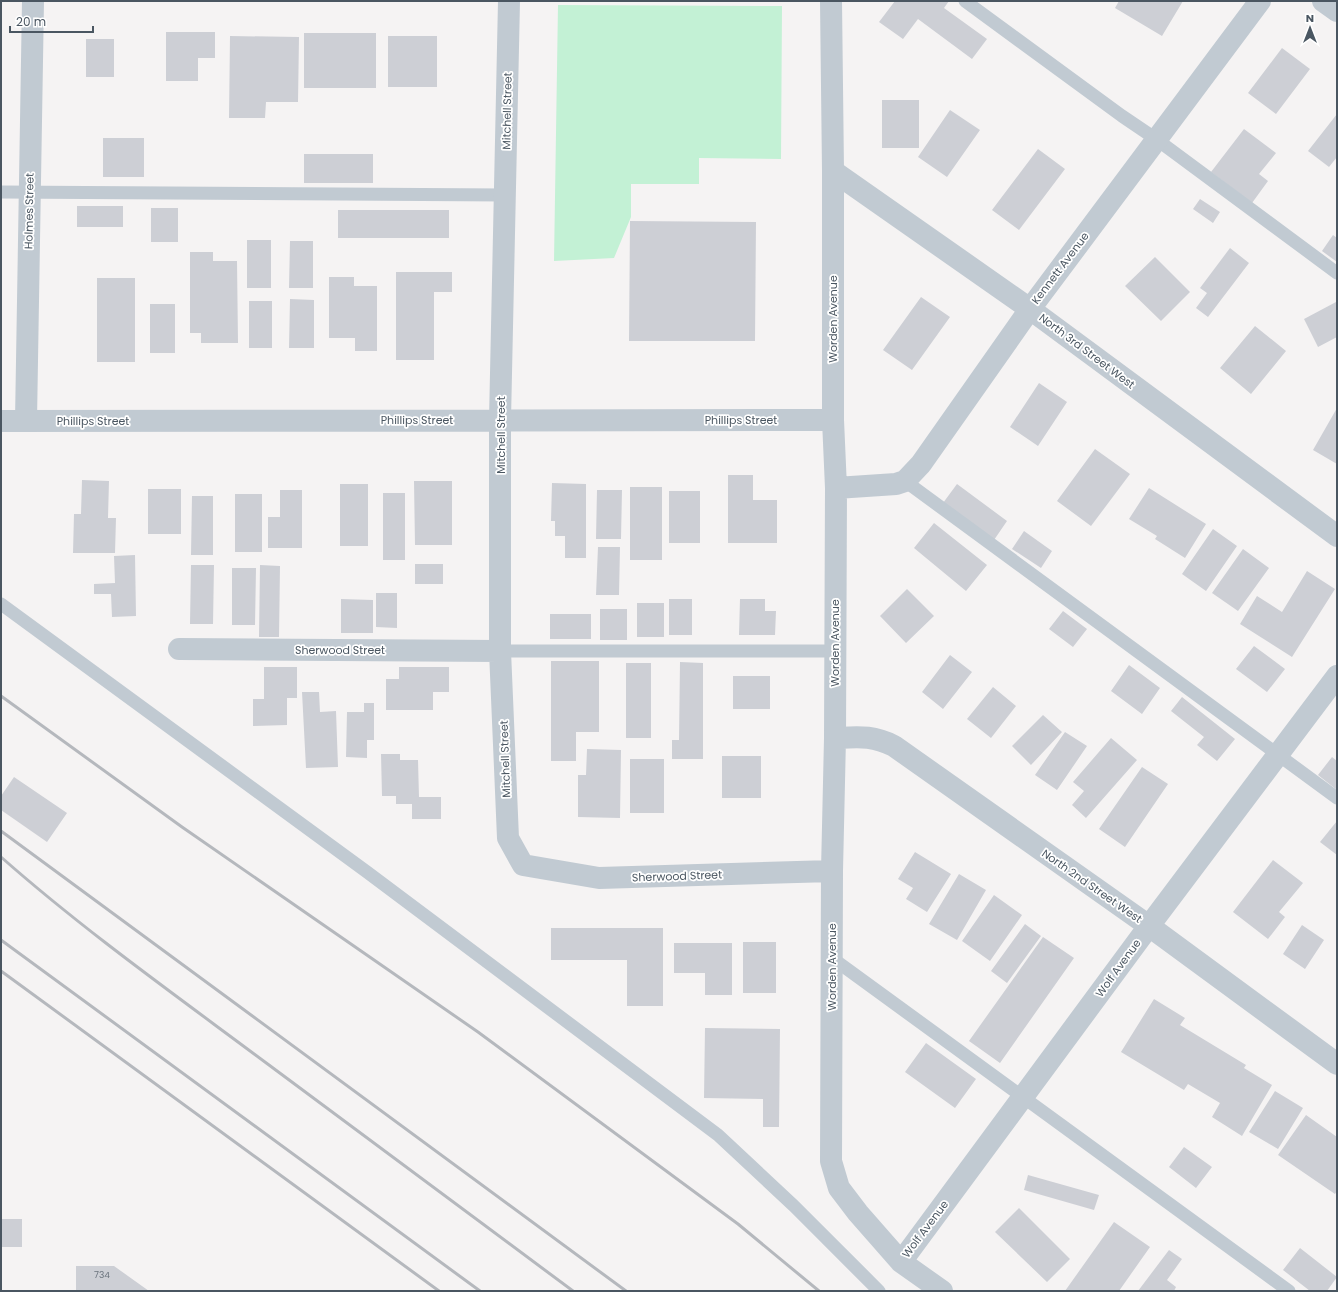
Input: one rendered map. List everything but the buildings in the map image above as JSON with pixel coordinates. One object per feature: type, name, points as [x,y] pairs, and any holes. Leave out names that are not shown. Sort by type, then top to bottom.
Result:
[{"type":"street","name":"Holmes Street","points":[[26,421],[33,1]]},
{"type":"street","name":"Mitchell Street","points":[[509,1],[500,420],[500,652],[508,838],[523,865]]},
{"type":"street","name":"Worden Avenue","points":[[831,1],[833,420],[836,488],[831,1161],[839,1188],[858,1213],[901,1262],[942,1291]]},
{"type":"street","name":"Kennett Avenue","points":[[905,481],[921,464],[1030,309],[1260,1]]},
{"type":"street","points":[[1323,1],[1337,11]]},
{"type":"street","name":"North 3rd Street West","points":[[833,172],[1030,309],[1337,536]]},
{"type":"street","name":"Phillips Street","points":[[1,421],[833,420]]},
{"type":"street","points":[[836,488],[896,484],[905,481]]},
{"type":"street","name":"Sherwood Street","points":[[179,649],[500,652]]},
{"type":"street","name":"Wolf Avenue","points":[[901,1262],[1149,926],[1337,676]]},
{"type":"street","name":"North 2nd Street West","points":[[835,738],[861,737],[880,739],[894,746],[1149,926],[1337,1064]]},
{"type":"street","name":"Sherwood Street","points":[[523,865],[599,878],[832,872]]},
{"type":"lane","points":[[965,1],[1122,116],[1156,139],[1337,274]]},
{"type":"lane","points":[[1,192],[505,195]]},
{"type":"lane","points":[[905,481],[1337,798]]},
{"type":"lane","points":[[1,604],[367,872],[718,1135],[794,1206],[879,1291]]},
{"type":"lane","points":[[500,652],[835,651]]},
{"type":"lane","points":[[832,958],[1289,1291]]},
{"type":"green space","points":[[558,5],[782,6],[781,159],[699,158],[699,184],[631,184],[631,217],[614,258],[554,261]]},
{"type":"railway","points":[[1,696],[182,827],[478,1032],[738,1224],[819,1291]]},
{"type":"railway","points":[[1,831],[626,1291]]},
{"type":"railway","points":[[1,857],[66,912],[133,964],[573,1291]]},
{"type":"railway","points":[[1,940],[480,1291]]},
{"type":"railway","points":[[1,971],[439,1291]]}]
